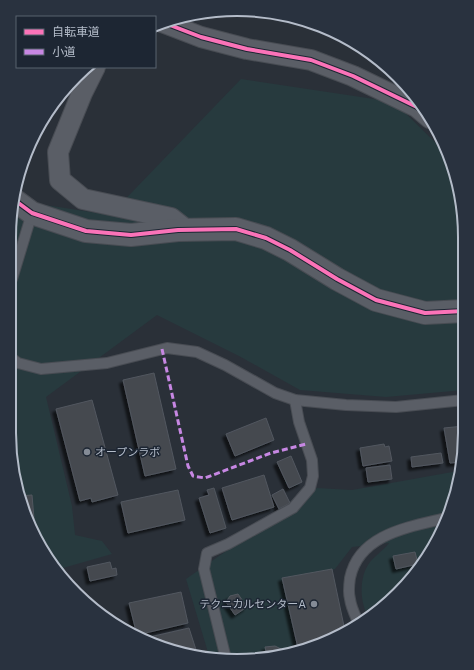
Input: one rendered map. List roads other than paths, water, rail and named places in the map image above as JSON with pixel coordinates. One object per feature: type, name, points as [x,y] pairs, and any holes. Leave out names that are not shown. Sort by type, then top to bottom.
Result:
[{"type":"street","points":[[173,26],[201,37],[247,49],[311,60],[353,76],[415,106]]},
{"type":"street","points":[[94,68],[82,93],[58,152],[60,180],[83,199],[171,218],[185,229]]},
{"type":"street","points":[[19,203],[32,213],[86,231],[131,235],[185,229],[236,229],[266,238],[290,250],[336,279],[376,300],[425,313],[458,311]]},
{"type":"lane","points":[[16,266],[32,213]]},
{"type":"lane","points":[[16,362],[41,369],[107,362],[167,348],[198,352],[225,365],[275,393],[295,400],[346,405],[396,407],[458,401]]},
{"type":"lane","points":[[225,654],[204,569],[207,554],[293,508],[310,488],[313,476],[312,460],[299,422],[295,400]]},
{"type":"lane","points":[[357,619],[350,600],[349,586],[352,567],[365,549],[382,537],[401,530],[440,520]]},
{"type":"place","name":"オープンラボ","points":[[87,452]]},
{"type":"place","name":"テクニカルセンターA","points":[[314,604]]}]
